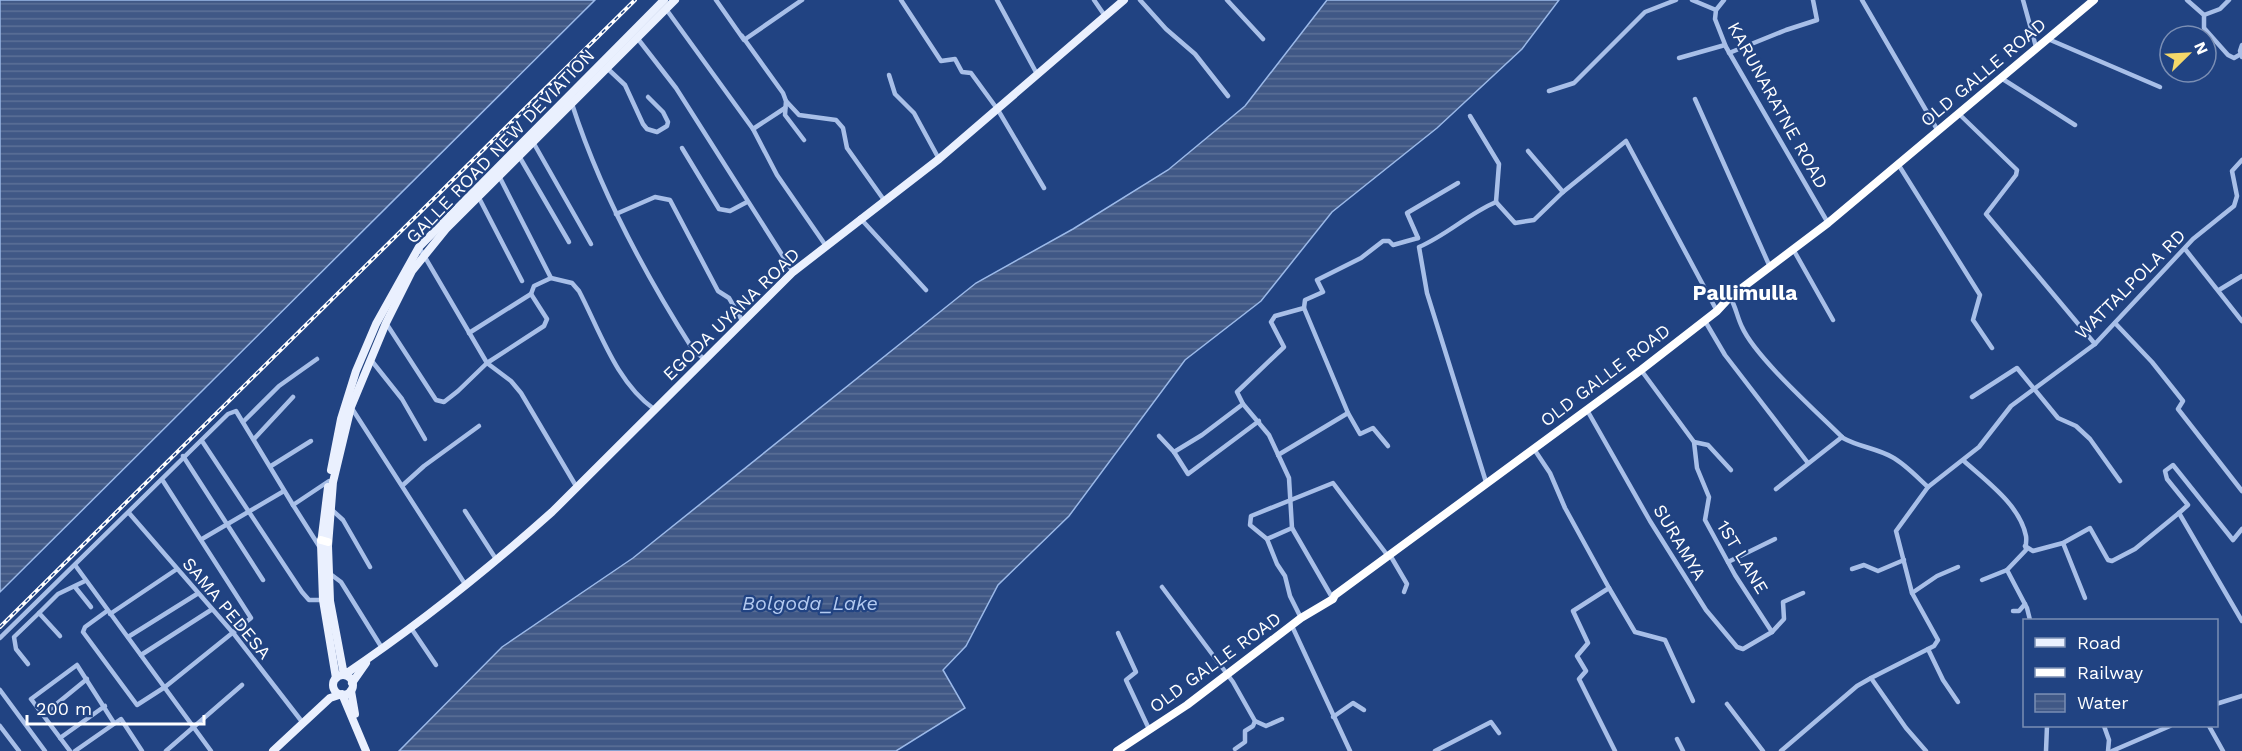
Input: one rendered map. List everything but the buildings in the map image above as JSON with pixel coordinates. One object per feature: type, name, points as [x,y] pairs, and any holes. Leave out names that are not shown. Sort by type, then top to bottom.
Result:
[{"type":"highway","name":"OLD GALLE ROAD","points":[[1117,751],[1227,675],[1301,618],[1333,599],[1335,595],[1486,482],[1534,449],[1705,321],[1730,297],[1828,223],[2094,0]]},
{"type":"main road","name":"GALLE ROAD NEW DEVIATION","points":[[338,679],[323,600],[323,544],[329,481],[341,419],[356,371],[376,324],[421,250],[664,0]]},
{"type":"main road","name":"GALLE ROAD NEW DEVIATION","points":[[338,679],[323,544],[331,508],[333,482],[351,407],[369,358],[421,250],[478,196],[497,172],[519,156],[675,0]]},
{"type":"main road","name":"EGODA UYANA ROAD","points":[[338,679],[411,628],[552,512],[793,272],[939,159],[1124,0]]},
{"type":"main road","name":"EGODA UYANA ROAD","points":[[352,687],[368,659]]},
{"type":"main road","points":[[338,679],[352,687]]},
{"type":"main road","points":[[338,679],[336,692],[342,694],[366,751]]},
{"type":"main road","points":[[330,698],[338,679]]},
{"type":"main road","points":[[273,751],[330,698],[352,687]]},
{"type":"main road","points":[[352,687],[358,730]]},
{"type":"street","points":[[716,0],[783,93],[786,101],[800,114],[836,120],[843,128],[848,148],[884,200]]},
{"type":"street","points":[[790,0],[793,6]]},
{"type":"street","points":[[742,36],[744,40],[802,0]]},
{"type":"street","points":[[901,0],[941,61],[955,59],[962,72],[971,73],[998,110],[1044,188]]},
{"type":"street","points":[[997,0],[1038,76]]},
{"type":"street","points":[[1094,0],[1105,16]]},
{"type":"street","points":[[1140,0],[1166,29],[1195,54],[1228,96]]},
{"type":"street","points":[[1227,0],[1263,39]]},
{"type":"street","points":[[1549,91],[1574,83],[1646,12],[1676,0]]},
{"type":"street","points":[[1692,0],[1716,10]]},
{"type":"street","name":"KARUNARATNE ROAD","points":[[1724,0],[1716,10],[1715,19],[1725,45],[1828,223]]},
{"type":"street","points":[[1729,53],[1817,20],[1813,0]]},
{"type":"street","points":[[1862,0],[1938,131]]},
{"type":"street","points":[[2023,0],[2036,47]]},
{"type":"street","points":[[2187,0],[2204,15],[2204,28],[2228,55],[2234,58],[2241,55],[2242,45]]},
{"type":"street","points":[[2204,15],[2220,9],[2229,0]]},
{"type":"street","points":[[666,9],[753,129],[777,176],[826,246]]},
{"type":"street","points":[[638,39],[676,88],[793,272]]},
{"type":"street","points":[[2048,39],[2160,87]]},
{"type":"street","points":[[1679,58],[1725,45]]},
{"type":"street","points":[[608,69],[626,85],[643,124],[647,129],[657,132],[668,123],[663,112],[648,98]]},
{"type":"street","points":[[889,75],[899,101],[914,113],[939,159]]},
{"type":"street","points":[[2001,78],[2075,125]]},
{"type":"street","points":[[1695,99],[1771,267]]},
{"type":"street","points":[[786,101],[785,115],[804,140]]},
{"type":"street","points":[[572,104],[588,153],[616,214],[672,316],[692,348],[705,360]]},
{"type":"street","points":[[753,129],[785,108]]},
{"type":"street","points":[[1958,114],[2017,170],[2016,175],[1986,214],[2095,344]]},
{"type":"street","points":[[1470,116],[1499,164],[1496,202],[1515,223],[1534,220],[1563,192],[1628,142],[1717,311]]},
{"type":"street","points":[[533,142],[591,244]]},
{"type":"street","points":[[682,148],[719,209],[730,211],[747,201]]},
{"type":"street","points":[[1528,151],[1563,192]]},
{"type":"street","points":[[519,156],[569,243]]},
{"type":"street","name":"WATTALPOLA RD","points":[[1904,560],[1896,531],[1929,487],[1979,447],[2011,406],[2095,344],[2185,249],[2234,206],[2237,196],[2232,171],[2242,160]]},
{"type":"street","points":[[1898,164],[1980,295],[1973,320],[1992,348]]},
{"type":"street","points":[[497,172],[551,278]]},
{"type":"street","points":[[1458,183],[1407,213],[1418,238],[1427,293],[1486,482]]},
{"type":"street","points":[[478,196],[522,281]]},
{"type":"street","points":[[616,214],[655,197],[670,200],[718,291],[729,298],[743,322]]},
{"type":"street","points":[[1419,246],[1434,240],[1480,209],[1496,202]]},
{"type":"street","points":[[860,218],[926,290]]},
{"type":"street","points":[[1388,446],[1373,428],[1360,434],[1348,412],[1304,308],[1305,300],[1323,292],[1317,280],[1361,258],[1383,241],[1389,241],[1393,245],[1418,238]]},
{"type":"street","points":[[1793,249],[1833,320]]},
{"type":"street","points":[[2185,249],[2242,321]]},
{"type":"street","points":[[421,250],[487,363],[511,381],[521,393],[576,486]]},
{"type":"street","points":[[2219,290],[2242,276]]},
{"type":"street","points":[[469,333],[531,294],[534,286],[551,278],[576,286],[624,379],[637,395],[654,409]]},
{"type":"street","points":[[386,323],[440,402],[458,392],[487,363],[547,323],[531,294]]},
{"type":"street","points":[[1730,297],[1738,311],[1741,327],[1757,350],[1842,436],[1859,447],[1872,448],[1890,456],[1929,487]]},
{"type":"street","points":[[1304,308],[1275,316],[1271,322],[1284,347],[1237,392],[1243,404],[1259,421],[1289,478],[1292,528],[1333,599]]},
{"type":"street","points":[[1705,321],[1725,355],[1808,462]]},
{"type":"street","points":[[2115,323],[2152,362],[2183,401],[2178,409],[2242,491]]},
{"type":"street","points":[[369,358],[402,399],[425,439]]},
{"type":"street","points":[[243,422],[279,387],[317,359]]},
{"type":"street","points":[[1972,397],[2017,368],[2058,418],[2076,426],[2090,439],[2121,481]]},
{"type":"street","points":[[1641,370],[1695,442],[1708,445],[1731,470]]},
{"type":"street","points":[[254,439],[293,397]]},
{"type":"street","points":[[1174,452],[1202,435],[1243,404]]},
{"type":"street","points":[[351,407],[465,584]]},
{"type":"street","name":"SURAMYA","points":[[1587,410],[1650,521],[1706,610],[1740,649],[1772,632]]},
{"type":"street","points":[[0,638],[163,481],[183,456],[202,441],[228,414],[236,411],[293,505],[323,544]]},
{"type":"street","points":[[1278,455],[1348,412]]},
{"type":"street","points":[[1159,436],[1174,452],[1188,474],[1259,421]]},
{"type":"street","points":[[403,485],[424,466],[479,426]]},
{"type":"street","points":[[1776,489],[1808,462],[1836,444],[1842,436]]},
{"type":"street","points":[[202,441],[302,592],[309,600],[323,600]]},
{"type":"street","points":[[271,466],[311,441]]},
{"type":"street","name":"1ST LANE","points":[[1695,442],[1697,468],[1709,497],[1705,520],[1728,562],[1772,632]]},
{"type":"street","points":[[1534,449],[1550,473],[1564,508],[1635,632],[1665,640],[1693,702]]},
{"type":"street","points":[[183,456],[263,580]]},
{"type":"street","points":[[1964,461],[2000,494],[2017,514],[2026,537],[2021,557],[2007,570],[1982,580]]},
{"type":"street","points":[[2025,546],[2037,551],[2063,543],[2090,528],[2108,560],[2112,561],[2135,549],[2188,505],[2167,479],[2165,471],[2173,465],[2233,540],[2242,529]]},
{"type":"street","points":[[163,481],[251,618],[234,634],[165,687],[137,705],[83,632],[85,627],[177,569]]},
{"type":"street","points":[[293,505],[329,481]]},
{"type":"street","points":[[1301,618],[1290,596],[1285,576],[1277,564],[1267,539],[1250,525],[1251,516],[1333,483],[1404,576],[1407,584],[1404,592]]},
{"type":"street","points":[[202,539],[284,491]]},
{"type":"street","points":[[331,508],[343,520],[370,567]]},
{"type":"street","points":[[465,512],[496,560]]},
{"type":"street","name":"SAMA PEDESA","points":[[129,513],[234,634],[303,723]]},
{"type":"street","points":[[2179,513],[2242,621]]},
{"type":"street","points":[[1267,539],[1292,528]]},
{"type":"street","points":[[1728,562],[1775,538]]},
{"type":"street","points":[[2063,543],[2085,598]]},
{"type":"street","points":[[1781,751],[1857,686],[1928,649],[1938,640],[1912,593],[1904,560],[1878,571],[1864,565],[1852,569]]},
{"type":"street","points":[[75,565],[212,751]]},
{"type":"street","points":[[1912,593],[1958,567]]},
{"type":"street","points":[[2007,570],[2025,604],[2029,619]]},
{"type":"street","points":[[328,573],[340,582],[382,648]]},
{"type":"street","points":[[28,664],[16,649],[14,637],[58,594],[85,581]]},
{"type":"street","points":[[75,586],[91,607]]},
{"type":"street","points":[[1162,587],[1227,675],[1255,720],[1266,726],[1282,719]]},
{"type":"street","points":[[1609,588],[1573,611],[1588,643],[1577,656],[1586,671],[1579,679],[1615,751]]},
{"type":"street","points":[[1772,632],[1784,619],[1785,600],[1803,593]]},
{"type":"street","points":[[128,637],[197,594]]},
{"type":"street","points":[[2013,611],[2019,611],[2025,604]]},
{"type":"street","points":[[141,655],[211,610]]},
{"type":"street","points":[[39,613],[60,636]]},
{"type":"street","points":[[1292,626],[1350,751]]},
{"type":"street","points":[[411,628],[436,665]]},
{"type":"street","points":[[1118,633],[1136,672],[1126,680],[1149,729]]},
{"type":"street","points":[[1928,649],[1943,680],[1958,702]]},
{"type":"street","points":[[70,751],[31,699],[77,665],[114,723]]},
{"type":"street","points":[[1870,678],[1926,751]]},
{"type":"street","points":[[44,715],[87,680]]},
{"type":"street","points":[[166,751],[242,685]]},
{"type":"street","points":[[0,690],[45,751]]},
{"type":"street","points":[[2218,704],[2242,696]]},
{"type":"street","points":[[1333,717],[1353,703],[1364,710]]},
{"type":"street","points":[[1727,704],[1763,751]]},
{"type":"street","points":[[60,738],[105,706]]},
{"type":"street","points":[[75,751],[122,719],[142,751]]},
{"type":"street","points":[[1235,748],[1245,742],[1245,731],[1253,726],[1255,720]]},
{"type":"street","points":[[1435,751],[1491,722],[1499,733]]},
{"type":"street","points":[[0,726],[19,751]]},
{"type":"street","points":[[2046,751],[2047,727]]},
{"type":"street","points":[[2104,727],[2110,751],[2168,727]]},
{"type":"street","points":[[2210,727],[2223,751]]},
{"type":"street","points":[[1677,739],[1683,751]]},
{"type":"water","points":[[0,0],[595,0],[0,592]]},
{"type":"water","name":"Bolgoda_Lake","points":[[1327,0],[1559,0],[1522,49],[1437,128],[1332,212],[1261,301],[1185,360],[1069,516],[998,585],[966,646],[943,670],[965,708],[896,751],[399,751],[502,647],[633,558],[976,283],[1073,229],[1168,170],[1245,106]]},
{"type":"railway","points":[[0,627],[635,0]]},
{"type":"district","name":"Pallimulla","points":[[1745,292]]}]
